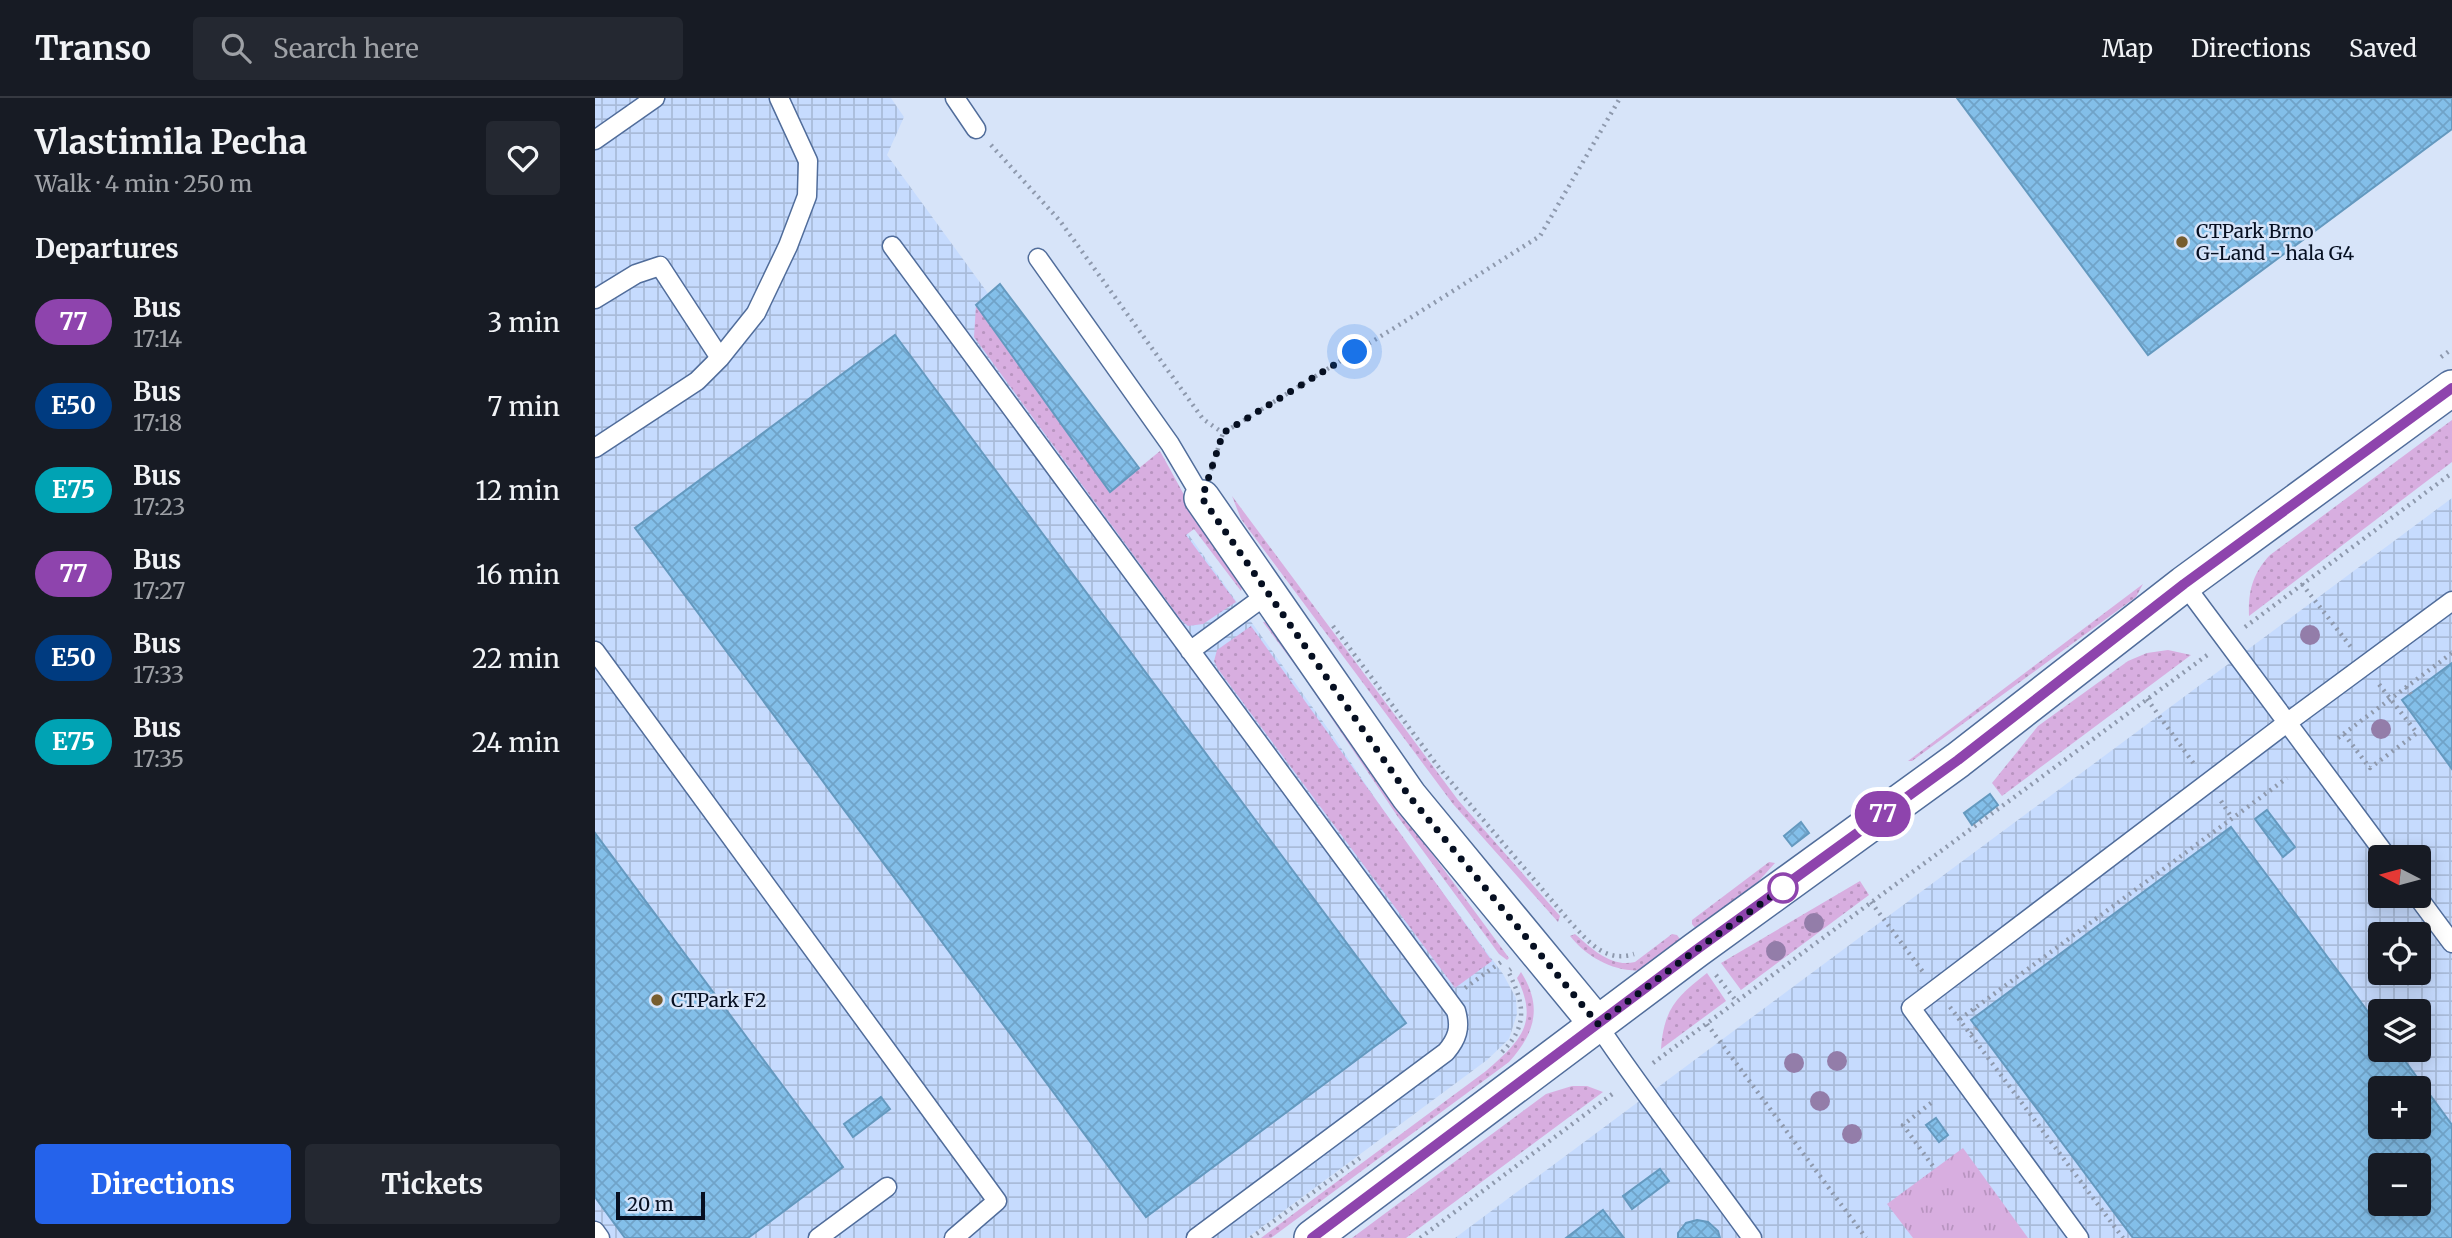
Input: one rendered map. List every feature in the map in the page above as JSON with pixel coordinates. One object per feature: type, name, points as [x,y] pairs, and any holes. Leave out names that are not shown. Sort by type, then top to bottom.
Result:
[{"type":"street","points":[[1312,1238],[1696,950],[1958,760],[2184,584],[2452,388]]},
{"type":"street","points":[[1212,487],[1269,593],[1409,796],[1598,1024]]},
{"type":"lane","points":[[595,140],[655,98]]},
{"type":"lane","points":[[595,448],[697,381],[720,358],[756,313],[788,246],[807,196],[807,161],[779,98]]},
{"type":"lane","points":[[955,98],[976,129]]},
{"type":"lane","points":[[892,246],[1456,1011],[1458,1021],[1455,1041],[1446,1052],[1196,1238]]},
{"type":"lane","points":[[1038,258],[1170,444],[1212,487]]},
{"type":"lane","points":[[595,299],[636,274],[660,266],[720,358]]},
{"type":"lane","points":[[2184,584],[2378,845]]},
{"type":"lane","points":[[1190,651],[1269,593]]},
{"type":"lane","points":[[2078,1238],[1911,1008],[2452,601]]},
{"type":"lane","points":[[595,651],[997,1201],[954,1238]]},
{"type":"lane","points":[[2426,908],[2452,943]]},
{"type":"lane","points":[[1598,1024],[1634,1078],[1752,1238]]},
{"type":"lane","points":[[818,1238],[887,1187]]},
{"type":"lane","points":[[595,1231],[600,1238]]},
{"type":"path","points":[[1212,487],[1213,465],[1223,433],[1540,236],[1620,98]]},
{"type":"path","points":[[976,129],[1060,221],[1203,419],[1223,433]]},
{"type":"path","points":[[1212,487],[1213,465]]},
{"type":"path","points":[[1420,1238],[2452,473]]},
{"type":"path","points":[[2302,584],[2356,654]]},
{"type":"path","points":[[1327,617],[1440,769],[1585,939],[1606,954],[1621,958],[1635,954]]},
{"type":"path","points":[[2338,738],[2452,653]]},
{"type":"path","points":[[2344,734],[2370,768],[2417,733],[2378,682]]},
{"type":"path","points":[[2406,687],[2411,694]]},
{"type":"path","points":[[2147,699],[2199,771]]},
{"type":"path","points":[[2402,713],[2408,709]]},
{"type":"path","points":[[1960,1019],[2287,778]]},
{"type":"path","points":[[2218,798],[2232,818]]},
{"type":"path","points":[[1871,902],[1924,974]]},
{"type":"path","points":[[1448,1001],[1501,962]]},
{"type":"path","points":[[1494,1058],[1517,1033],[1521,1019],[1521,1002],[1508,971],[1517,965]]},
{"type":"path","points":[[1712,971],[1737,1002]]},
{"type":"path","points":[[1948,1003],[2123,1238]]},
{"type":"path","points":[[1974,1009],[1978,1015]]},
{"type":"path","points":[[1707,1024],[1866,1238]]},
{"type":"path","points":[[1971,1034],[1977,1028]]},
{"type":"path","points":[[1931,1103],[1903,1125],[1935,1169]]},
{"type":"path","points":[[1251,1238],[1371,1150]]},
{"type":"shaded area","points":[[595,98],[891,98],[904,117],[887,155],[1162,532],[1178,520],[1331,733],[1400,835],[1503,974],[1516,998],[1517,1014],[1509,1039],[1487,1060],[1247,1238],[595,1238]]},
{"type":"shaded area","points":[[2452,498],[2452,1238],[1455,1238]]},
{"type":"green space","points":[[976,305],[1110,492],[1160,451],[1200,524],[1240,580],[1241,591],[1194,529],[1186,535],[1236,602],[1203,624],[1188,626],[1181,620],[974,337]]},
{"type":"green space","points":[[2452,420],[2452,462],[2249,616],[2249,598],[2253,583],[2259,569],[2270,555]]},
{"type":"green space","points":[[1232,496],[1458,800],[1560,916],[1558,922],[1453,804],[1241,519]]},
{"type":"green space","points":[[2143,584],[2136,597],[1912,761],[1908,761]]},
{"type":"green space","points":[[1263,622],[1271,623],[1403,814],[1509,958],[1507,960],[1499,954],[1398,817],[1301,673]]},
{"type":"green space","points":[[1251,626],[1492,961],[1455,988],[1218,669],[1214,661],[1217,650]]},
{"type":"green space","points":[[2168,650],[2191,655],[2002,796],[1992,783],[2038,726],[2128,661],[2147,653]]},
{"type":"green space","points":[[1769,862],[1775,863],[1703,938],[1692,920]]},
{"type":"green space","points":[[1860,881],[1869,895],[1741,990],[1721,963]]},
{"type":"green space","points":[[1575,934],[1602,956],[1618,962],[1635,962],[1672,934],[1677,935],[1688,950],[1658,967],[1630,970],[1597,959],[1570,936]]},
{"type":"green space","points":[[1521,972],[1532,997],[1533,1019],[1525,1041],[1509,1062],[1271,1238],[1261,1238],[1486,1071],[1508,1051],[1523,1031],[1526,1020],[1524,994],[1517,978]]},
{"type":"green space","points":[[1707,973],[1726,1001],[1661,1049],[1665,1024],[1673,1005]]},
{"type":"green space","points":[[1572,1086],[1587,1086],[1603,1092],[1406,1238],[1352,1238],[1546,1094]]},
{"type":"green space","points":[[1963,1148],[2028,1238],[1913,1238],[1887,1204]]},
{"type":"building","name":"CTPark Brno G-Land - hala G4","points":[[1957,98],[2452,98],[2452,129],[2148,355]]},
{"type":"building","points":[[1000,284],[1139,468],[1110,492],[976,305]]},
{"type":"building","points":[[895,335],[1406,1023],[1146,1217],[635,528]]},
{"type":"building","points":[[2452,663],[2452,769],[2402,700]]},
{"type":"building","points":[[1990,794],[1998,805],[1972,825],[1964,813]]},
{"type":"building","points":[[2267,810],[2295,847],[2283,857],[2255,819]]},
{"type":"building","points":[[1801,822],[1809,833],[1792,846],[1784,836]]},
{"type":"building","points":[[2231,827],[2368,1012],[2368,1062],[2406,1062],[2416,1076],[2368,1076],[2368,1139],[2431,1139],[2431,1096],[2452,1125],[2452,1238],[2133,1238],[1971,1020]]},
{"type":"building","name":"CTPark F2","points":[[595,833],[843,1167],[748,1238],[625,1238],[595,1197]]},
{"type":"building","points":[[881,1097],[890,1109],[853,1137],[844,1124]]},
{"type":"building","points":[[1936,1118],[1948,1135],[1939,1142],[1926,1125]]},
{"type":"building","points":[[1660,1169],[1669,1181],[1632,1209],[1623,1196]]},
{"type":"building","points":[[1603,1210],[1624,1238],[1566,1238]]},
{"type":"building","points":[[1697,1220],[1708,1222],[1718,1231],[1720,1238],[1678,1238],[1678,1233],[1686,1223]]},
{"type":"bus line","name":"77","points":[[1312,1238],[1696,950],[1958,760],[2184,584],[2452,388]]},
{"type":"place","name":"CTPark Brno G-Land - hala G4","points":[[2182,242]]},
{"type":"place","name":"CTPark F2","points":[[657,1000]]},
{"type":"route","points":[[1355,352],[1223,433],[1202,498],[1409,796],[1598,1024],[1783,888]]}]
